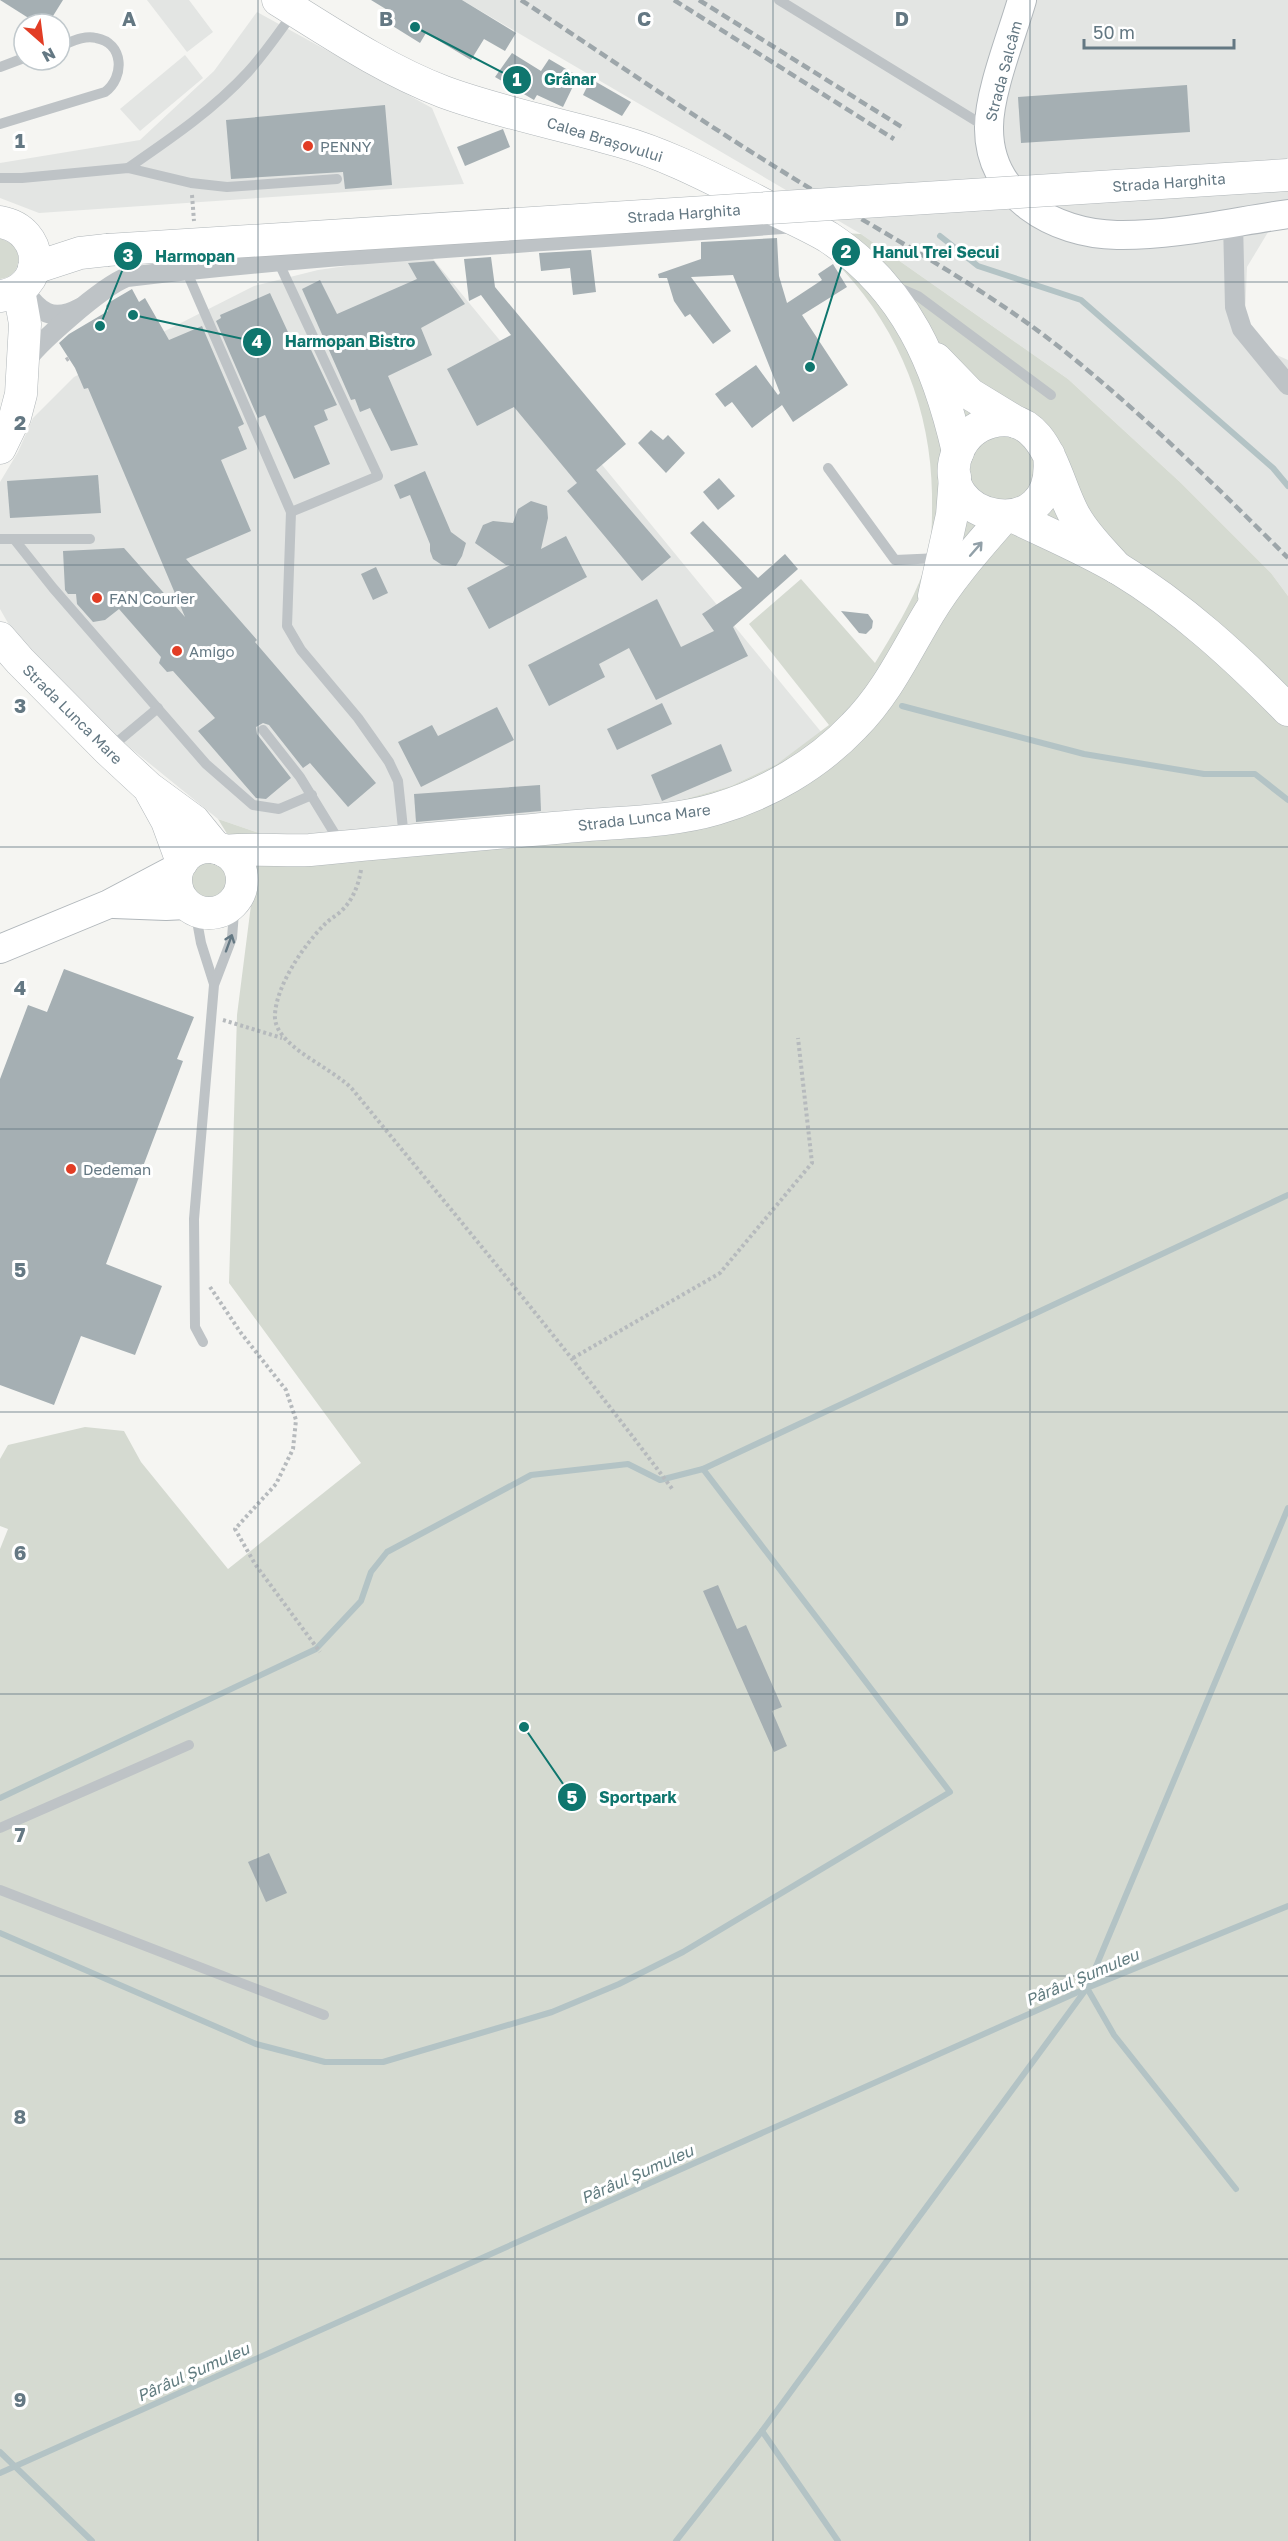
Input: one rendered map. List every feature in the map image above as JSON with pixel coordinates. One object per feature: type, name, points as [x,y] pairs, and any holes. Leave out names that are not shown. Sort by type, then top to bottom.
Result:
[{"type":"main road","name":"Calea Brașovului","points":[[286,5],[390,67],[426,84],[463,98],[621,141],[660,155],[802,222],[853,256],[897,303],[925,348],[941,387],[956,464]]},
{"type":"main road","name":"Strada Harghita","points":[[21,276],[44,241],[94,251],[1288,175]]},
{"type":"main road","name":"Strada Harghita","points":[[0,222],[16,227],[21,276]]},
{"type":"main road","points":[[0,448],[19,406],[25,324],[21,276]]},
{"type":"main road","points":[[0,320],[21,368]]},
{"type":"main road","name":"Calea Brașovului","points":[[925,348],[970,394],[1016,422]]},
{"type":"main road","points":[[1117,568],[1076,519],[1065,499],[1049,455],[1030,429],[1016,422],[998,421],[981,426],[963,441],[956,464],[959,490],[967,501],[978,510],[990,515],[1008,517],[1117,568],[1144,585],[1213,638],[1288,710]]},
{"type":"main road","points":[[1008,517],[1027,510],[1039,500],[1048,487],[1051,471],[1049,455]]},
{"type":"main road","name":"Strada Lunca Mare","points":[[929,613],[952,515],[956,464]]},
{"type":"main road","name":"Strada Lunca Mare","points":[[0,638],[108,750],[149,788],[194,821],[220,850],[252,848],[279,851],[310,850],[687,815],[714,810],[774,786],[826,752],[854,727],[879,697],[899,667],[929,613],[966,561],[1008,517]]},
{"type":"main road","name":"Strada Lunca Mare","points":[[149,788],[167,821],[180,865]]},
{"type":"main road","points":[[207,847],[220,850],[236,861],[239,868],[242,883],[237,895],[230,905],[216,912],[190,907],[178,889],[176,878],[180,865],[197,850],[207,847]]},
{"type":"main road","name":"Strada Lunca Mare","points":[[237,895],[269,870],[310,850]]},
{"type":"street","name":"Strada Salcâm","points":[[1023,0],[995,92],[989,128],[994,160],[1003,181],[1013,195],[1031,210],[1050,219],[1082,230],[1114,235],[1154,233],[1233,222]]},
{"type":"street","points":[[1288,214],[1233,222],[1235,306],[1242,328],[1288,385]]},
{"type":"street","points":[[21,368],[33,351],[87,303],[106,288],[127,278],[278,261],[802,222]]},
{"type":"street","points":[[21,276],[37,307],[51,315],[73,311],[87,303]]},
{"type":"street","points":[[0,949],[109,904],[180,865]]},
{"type":"street","points":[[109,904],[190,907]]},
{"type":"lane","points":[[779,0],[989,128]]},
{"type":"lane","points":[[128,168],[184,128],[248,72],[286,5]]},
{"type":"lane","points":[[0,124],[105,92],[116,81],[119,60],[106,40],[87,37],[72,42]]},
{"type":"lane","points":[[0,178],[128,168],[197,184],[227,187],[337,179]]},
{"type":"lane","points":[[278,261],[378,476],[291,512]]},
{"type":"lane","points":[[186,270],[291,512],[287,626],[301,650],[358,718],[389,762],[400,792],[405,842]]},
{"type":"lane","points":[[875,278],[918,296],[1052,394]]},
{"type":"lane","points":[[828,468],[895,560],[943,558]]},
{"type":"lane","points":[[0,538],[90,538]]},
{"type":"lane","points":[[14,538],[53,588],[206,764],[253,805],[279,809],[312,795]]},
{"type":"lane","points":[[108,750],[158,708]]},
{"type":"lane","points":[[263,730],[353,846]]},
{"type":"lane","points":[[202,1342],[195,1326],[194,1219],[214,985],[232,938],[237,895]]},
{"type":"lane","points":[[190,907],[214,985]]},
{"type":"lane","points":[[0,1828],[189,1745]]},
{"type":"lane","points":[[0,1890],[324,2015]]},
{"type":"path","points":[[192,202],[194,222]]},
{"type":"path","points":[[283,1038],[275,1024],[275,1013],[284,982],[306,944],[327,922],[340,913],[354,896],[359,879],[353,846]]},
{"type":"path","points":[[211,1016],[283,1038],[344,1080],[573,1358],[673,1490]]},
{"type":"path","points":[[573,1358],[720,1273],[812,1163],[798,1038]]},
{"type":"path","points":[[195,1264],[240,1333],[286,1390],[296,1420],[293,1449],[276,1484],[235,1529],[255,1564],[319,1651]]},
{"type":"shaded area","points":[[147,0],[189,0],[213,32],[187,52]]},
{"type":"shaded area","points":[[462,0],[1288,0],[1288,199],[1247,267],[1245,316],[1254,345],[1288,360],[1288,596],[1271,573],[1181,483],[1068,379],[861,234]]},
{"type":"shaded area","points":[[257,12],[432,108],[464,184],[39,213],[0,198],[0,163],[140,140],[214,71]]},
{"type":"shaded area","points":[[185,55],[203,78],[140,131],[120,109]]},
{"type":"shaded area","points":[[795,230],[861,234],[1068,379],[1181,483],[1271,573],[1288,596],[1288,2541],[0,2541],[0,1549],[8,1529],[0,1526],[0,1459],[8,1445],[85,1427],[124,1431],[141,1462],[228,1569],[361,1463],[229,1283],[237,1015],[251,905],[248,868],[218,819],[289,840],[668,804],[731,786],[777,764],[829,725],[749,624],[801,579],[875,663],[908,606],[927,561],[932,523],[930,463],[926,433],[909,374],[881,320],[839,265]]},
{"type":"shaded area","points":[[0,238],[14,245],[18,261],[11,275],[0,279]]},
{"type":"shaded area","points":[[429,254],[822,733],[777,764],[731,786],[668,804],[289,840],[218,819],[107,729],[12,630],[0,609],[0,482],[18,452],[33,418],[74,377],[254,286],[318,270]]},
{"type":"shaded area","points":[[210,858],[226,865],[233,881],[226,897],[210,904],[194,897],[187,881],[194,865]]},
{"type":"building","points":[[0,0],[63,0],[56,12],[19,12]]},
{"type":"building","points":[[371,0],[462,0],[516,33],[505,51],[484,39],[471,60],[426,33],[420,43],[383,20],[389,11]]},
{"type":"building","points":[[512,53],[541,71],[549,59],[578,76],[563,107],[537,95],[534,100],[495,77]]},
{"type":"building","points":[[591,79],[631,102],[622,116],[583,95]]},
{"type":"building","points":[[1187,85],[1190,132],[1021,143],[1018,97]]},
{"type":"building","name":"PENNY","points":[[385,105],[392,185],[345,189],[343,172],[231,179],[226,120]]},
{"type":"building","points":[[503,129],[510,147],[465,166],[457,147]]},
{"type":"building","points":[[777,238],[779,276],[787,303],[822,280],[818,274],[833,264],[847,287],[802,315],[848,385],[793,422],[782,405],[752,428],[732,402],[725,407],[715,394],[756,365],[778,395],[780,393],[733,275],[691,277],[731,331],[713,344],[690,314],[685,317],[674,301],[667,278],[659,278],[658,274],[701,259],[701,242]]},
{"type":"building","points":[[591,250],[596,292],[573,295],[570,268],[541,271],[539,253]]},
{"type":"building","points":[[491,257],[495,287],[626,444],[596,470],[671,557],[642,581],[567,491],[577,483],[514,407],[477,426],[447,369],[511,335],[481,295],[469,301],[464,259]]},
{"type":"building","points":[[434,261],[465,304],[421,328],[432,355],[388,376],[418,445],[391,451],[370,408],[360,412],[355,399],[351,400],[302,289],[320,280],[337,314],[417,279],[408,263]]},
{"type":"building","points":[[132,289],[139,302],[145,298],[169,340],[202,326],[244,424],[238,427],[247,449],[221,460],[251,531],[186,559],[376,783],[348,807],[310,763],[303,768],[269,725],[263,723],[256,727],[257,734],[291,778],[266,799],[256,798],[198,731],[215,718],[173,671],[167,672],[159,663],[161,657],[119,609],[105,620],[93,622],[77,604],[76,594],[68,594],[65,590],[63,551],[124,548],[185,617],[88,388],[84,389],[75,368],[59,343],[69,334],[108,311],[106,306],[108,303]]},
{"type":"building","points":[[270,293],[293,343],[305,337],[337,405],[324,410],[328,420],[314,426],[330,464],[294,479],[265,415],[258,418],[216,321],[221,318],[220,315]]},
{"type":"building","points":[[651,430],[663,440],[668,435],[685,453],[666,473],[638,443]]},
{"type":"building","points":[[425,471],[451,532],[466,543],[456,566],[442,565],[433,559],[430,544],[410,495],[400,499],[394,485]]},
{"type":"building","points":[[98,475],[101,513],[10,518],[7,481]]},
{"type":"building","points":[[719,478],[735,496],[718,510],[703,492]]},
{"type":"building","points":[[531,501],[547,506],[548,518],[541,549],[566,536],[587,577],[489,629],[467,588],[510,565],[506,565],[475,543],[483,525],[493,521],[513,523],[518,509]]},
{"type":"building","points":[[703,521],[758,578],[785,554],[798,569],[733,627],[748,656],[656,700],[629,648],[599,664],[605,677],[549,706],[528,665],[657,599],[681,647],[714,631],[702,614],[742,588],[690,533]]},
{"type":"building","points":[[376,567],[388,593],[373,600],[361,574]]},
{"type":"building","points":[[841,611],[868,614],[873,621],[872,628],[866,634],[859,633]]},
{"type":"building","points":[[662,703],[672,724],[617,750],[607,729]]},
{"type":"building","points":[[497,707],[514,740],[421,787],[398,742],[432,725],[438,736]]},
{"type":"building","points":[[721,744],[732,771],[662,801],[651,775]]},
{"type":"building","points":[[540,785],[541,811],[416,822],[414,794]]},
{"type":"building","name":"Dedeman","points":[[64,969],[194,1017],[177,1059],[183,1061],[106,1264],[162,1286],[135,1355],[81,1336],[54,1405],[0,1385],[0,1079],[28,1005],[47,1012]]},
{"type":"building","points":[[718,1585],[737,1629],[746,1625],[782,1707],[772,1711],[787,1746],[774,1752],[703,1591]]},
{"type":"building","points":[[269,1853],[287,1893],[266,1902],[248,1862]]},
{"type":"waterway","points":[[940,236],[978,266],[1081,300],[1273,468],[1288,486]]},
{"type":"waterway","points":[[902,706],[1084,754],[1204,774],[1255,774],[1288,800]]},
{"type":"waterway","points":[[0,1798],[316,1649],[361,1601],[371,1572],[387,1552],[531,1475],[628,1464],[660,1480],[703,1469],[1288,1195]]},
{"type":"waterway","points":[[0,1933],[256,2044],[325,2062],[383,2062],[552,2012],[619,1984],[683,1952],[950,1792],[703,1469]]},
{"type":"waterway","points":[[676,2541],[762,2431],[1087,1988],[1288,1508]]},
{"type":"waterway","name":"Pârâul Șumuleu","points":[[0,2473],[1087,1988],[1288,1906]]},
{"type":"waterway","points":[[1087,1988],[1114,2035],[1236,2189]]},
{"type":"waterway","points":[[762,2431],[838,2541]]},
{"type":"waterway","points":[[0,2452],[92,2541]]},
{"type":"railway","points":[[521,0],[745,148],[995,300],[1093,374],[1206,477],[1288,558]]},
{"type":"railway","points":[[674,0],[894,139]]},
{"type":"railway","points":[[699,0],[905,129]]},
{"type":"place","name":"Grânar","points":[[415,27]]},
{"type":"place","name":"PENNY","points":[[308,146]]},
{"type":"place","name":"Harmopan Bistro","points":[[133,315]]},
{"type":"place","name":"Harmopan","points":[[100,326]]},
{"type":"place","name":"Hanul Trei Secui","points":[[810,367]]},
{"type":"place","name":"FAN Courier","points":[[97,598]]},
{"type":"place","name":"Amigo","points":[[177,651]]},
{"type":"place","name":"Dedeman","points":[[71,1169]]},
{"type":"place","name":"Sportpark","points":[[524,1727]]}]
